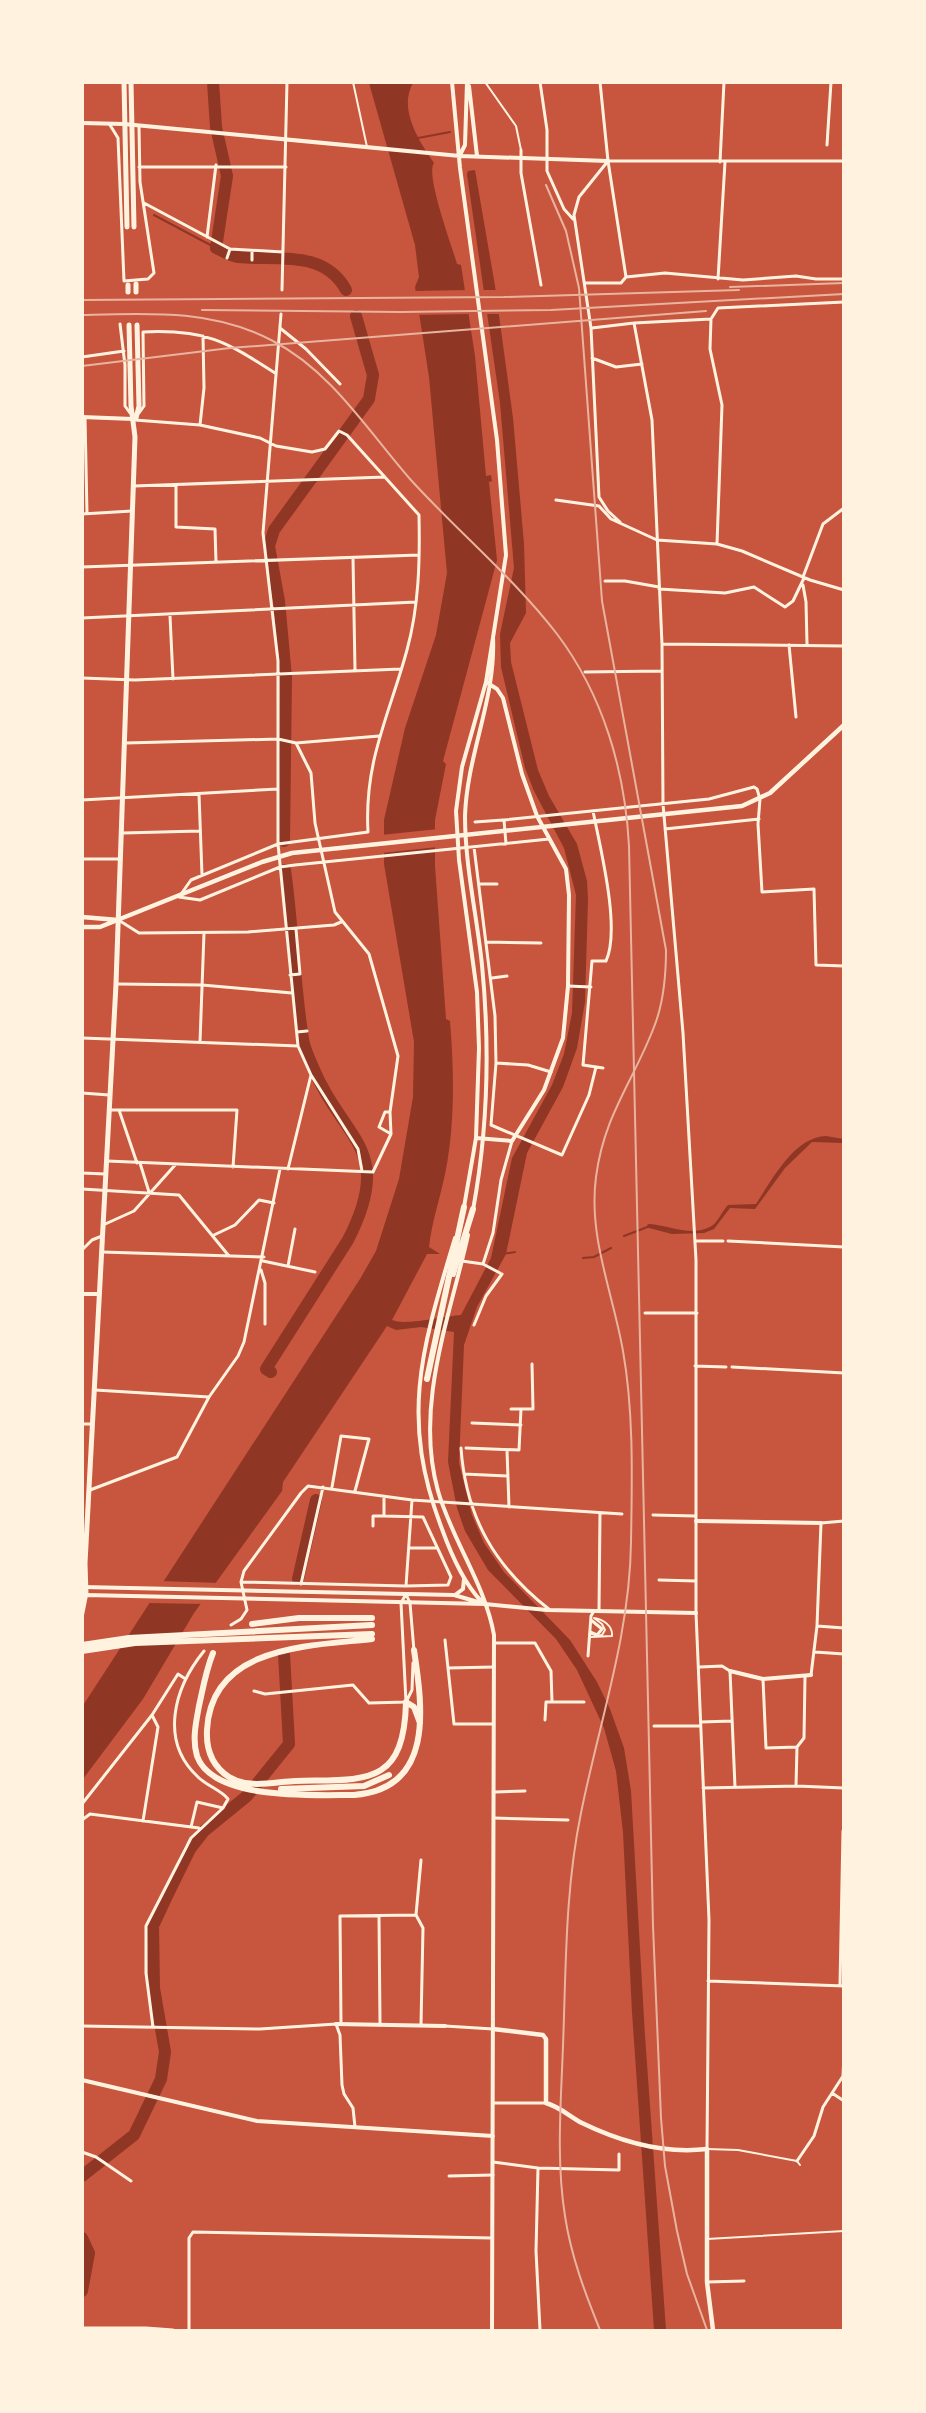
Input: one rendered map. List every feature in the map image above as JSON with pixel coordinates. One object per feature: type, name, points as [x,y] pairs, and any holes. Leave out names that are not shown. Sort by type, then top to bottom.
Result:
[{"type":"highway","points":[[124,82],[127,227]]},
{"type":"highway","points":[[131,82],[135,126],[134,227]]},
{"type":"highway","points":[[136,284],[136,292]]},
{"type":"highway","points":[[129,325],[131,406],[135,420]]},
{"type":"highway","points":[[84,1595],[116,984],[135,420],[139,406],[137,325]]},
{"type":"highway","points":[[427,1379],[464,1207]]},
{"type":"highway","points":[[441,1310],[473,1209]]},
{"type":"highway","points":[[82,1570],[85,1563]]},
{"type":"highway","points":[[82,1652],[135,1643],[372,1622],[299,1618],[252,1624]]},
{"type":"highway","points":[[82,1645],[129,1638],[372,1637],[275,1651],[247,1664],[225,1685],[210,1712],[207,1746],[211,1758],[223,1773],[248,1786]]},
{"type":"highway","points":[[213,1653],[196,1723],[196,1749],[200,1763],[213,1778],[227,1785],[354,1795],[370,1794],[385,1788],[411,1764],[418,1741],[420,1723],[414,1650]]},
{"type":"highway","points":[[267,1788],[352,1780],[377,1773],[391,1761],[400,1746],[405,1728],[406,1702],[414,1707],[420,1723]]},
{"type":"highway","points":[[267,1788],[364,1786],[389,1775]]},
{"type":"main road","points":[[82,927],[100,927],[272,858],[312,850],[728,809],[760,799],[776,788],[843,725]]},
{"type":"main road","points":[[82,917],[118,920]]},
{"type":"main road","points":[[494,2029],[543,2035],[546,2039],[546,2103],[558,2107],[581,2122],[638,2143],[656,2148],[707,2149],[707,2282],[713,2331]]},
{"type":"street","points":[[282,290],[287,82]]},
{"type":"street","points":[[353,82],[367,147]]},
{"type":"street","points":[[452,82],[498,440],[505,535],[505,572],[486,682],[459,786],[457,836],[478,1018],[476,1138],[464,1207],[439,1288],[421,1371],[418,1441],[431,1500],[462,1574],[485,1605]]},
{"type":"street","points":[[460,156],[465,145],[468,82]]},
{"type":"street","points":[[468,82],[477,156]]},
{"type":"street","points":[[485,82],[516,126],[541,285]]},
{"type":"street","points":[[540,82],[547,130],[548,171],[560,199],[574,220]]},
{"type":"street","points":[[600,82],[608,161],[626,277]]},
{"type":"street","points":[[720,162],[724,82]]},
{"type":"street","points":[[828,145],[831,82]]},
{"type":"street","points":[[82,123],[124,124],[210,134],[460,156],[608,161],[725,162],[826,159],[843,161]]},
{"type":"street","points":[[108,123],[118,138],[124,281],[148,279],[154,274],[135,126]]},
{"type":"street","points":[[608,161],[577,200],[574,220],[591,328],[599,496],[608,511],[620,522]]},
{"type":"street","points":[[718,279],[725,162]]},
{"type":"street","points":[[140,167],[218,165],[286,167]]},
{"type":"street","points":[[207,237],[218,165]]},
{"type":"street","points":[[144,203],[230,250],[283,253]]},
{"type":"street","points":[[227,257],[230,250]]},
{"type":"street","points":[[252,252],[252,260]]},
{"type":"street","points":[[585,283],[621,283],[626,277],[665,273],[743,280],[796,276],[843,279]]},
{"type":"street","points":[[717,544],[722,405],[710,350],[711,320],[718,308],[843,302]]},
{"type":"street","points":[[281,314],[268,442],[262,533],[275,610],[280,674],[278,843],[292,993],[298,1046],[311,1075],[358,1149],[365,1172]]},
{"type":"street","points":[[591,328],[634,323],[711,320]]},
{"type":"street","points":[[634,323],[652,420],[662,644],[664,829],[683,1033],[695,1236],[696,1613],[709,1920],[707,2149],[738,2150],[797,2161],[801,2164]]},
{"type":"street","points":[[120,324],[124,351],[125,406],[135,420]]},
{"type":"street","points":[[280,328],[340,384]]},
{"type":"street","points":[[135,420],[144,406],[143,332],[181,332],[221,340],[276,373]]},
{"type":"street","points":[[200,425],[204,388],[203,336]]},
{"type":"street","points":[[82,357],[124,351]]},
{"type":"street","points":[[592,358],[616,367],[642,364]]},
{"type":"street","points":[[87,514],[84,417],[200,425],[276,446],[318,452],[325,449],[341,431],[419,513],[420,555],[417,602],[401,669],[379,736],[368,790],[368,832],[278,843],[191,880],[179,897],[200,900],[280,867],[549,839]]},
{"type":"street","points":[[134,486],[385,477]]},
{"type":"street","points":[[176,485],[176,527],[215,529],[216,562]]},
{"type":"street","points":[[556,500],[599,506],[607,516],[657,540],[717,544],[742,551],[804,578],[843,590]]},
{"type":"street","points":[[605,581],[625,581],[659,588],[725,593],[754,587],[785,607],[793,601],[802,584],[824,524],[843,508]]},
{"type":"street","points":[[82,514],[133,511]]},
{"type":"street","points":[[82,567],[420,555]]},
{"type":"street","points":[[353,558],[354,671]]},
{"type":"street","points":[[802,584],[806,602],[807,645]]},
{"type":"street","points":[[82,618],[170,616],[417,602]]},
{"type":"street","points":[[170,616],[173,679]]},
{"type":"street","points":[[492,2331],[495,1792],[493,1628],[441,1500],[431,1450],[433,1392],[448,1314],[473,1209],[484,1139],[486,1017],[466,835],[468,781],[491,685],[493,637]]},
{"type":"street","points":[[662,644],[843,646]]},
{"type":"street","points":[[789,645],[796,717]]},
{"type":"street","points":[[82,678],[126,681],[401,669]]},
{"type":"street","points":[[585,672],[662,671]]},
{"type":"street","points":[[484,1265],[493,1233],[501,1180],[512,1141],[552,1072],[563,1038],[569,986],[568,876],[537,816],[522,774],[502,698],[486,682]]},
{"type":"street","points":[[124,743],[287,739],[296,743],[379,736]]},
{"type":"street","points":[[106,1161],[373,1172],[391,1134],[390,1112],[394,1080],[398,1073],[396,1045],[369,954],[350,927],[341,922],[335,912],[318,838],[311,773],[296,743]]},
{"type":"street","points":[[82,800],[278,789]]},
{"type":"street","points":[[475,822],[709,799],[757,789],[760,799],[762,892],[814,889],[816,965],[843,966]]},
{"type":"street","points":[[199,794],[202,875]]},
{"type":"street","points":[[593,811],[608,901],[611,950],[606,961],[592,961],[583,1065],[603,1068]]},
{"type":"street","points":[[664,829],[759,819]]},
{"type":"street","points":[[504,820],[506,844]]},
{"type":"street","points":[[121,833],[200,831]]},
{"type":"street","points":[[474,847],[492,978],[496,1063],[491,1125],[522,1136],[562,1155],[589,1095],[596,1067]]},
{"type":"street","points":[[82,859],[120,859]]},
{"type":"street","points":[[479,884],[497,884]]},
{"type":"street","points":[[118,920],[139,933],[287,929],[334,925],[341,922]]},
{"type":"street","points":[[292,975],[300,974],[295,928]]},
{"type":"street","points":[[200,1042],[204,933]]},
{"type":"street","points":[[487,942],[541,943]]},
{"type":"street","points":[[492,978],[507,976]]},
{"type":"street","points":[[116,984],[202,985],[292,993]]},
{"type":"street","points":[[569,986],[589,987]]},
{"type":"street","points":[[297,1032],[307,1031]]},
{"type":"street","points":[[82,1038],[298,1046]]},
{"type":"street","points":[[305,1061],[313,1060]]},
{"type":"street","points":[[496,1063],[528,1065],[552,1072]]},
{"type":"street","points":[[288,1169],[311,1075]]},
{"type":"street","points":[[82,1093],[109,1095]]},
{"type":"street","points":[[108,1110],[237,1110],[232,1167]]},
{"type":"street","points":[[119,1110],[150,1192]]},
{"type":"street","points":[[390,1112],[385,1112],[379,1127],[391,1134]]},
{"type":"street","points":[[476,1138],[512,1141]]},
{"type":"street","points":[[103,1225],[134,1211],[176,1164]]},
{"type":"street","points":[[90,1490],[177,1457],[209,1397],[238,1356],[261,1270],[280,1169]]},
{"type":"street","points":[[82,1173],[105,1174]]},
{"type":"street","points":[[82,1189],[178,1195],[214,1235],[229,1256]]},
{"type":"street","points":[[214,1235],[235,1225],[259,1200],[274,1203]]},
{"type":"street","points":[[288,1266],[295,1229]]},
{"type":"street","points":[[82,1250],[92,1240],[102,1236]]},
{"type":"street","points":[[695,1241],[723,1240]]},
{"type":"street","points":[[728,1241],[843,1247]]},
{"type":"street","points":[[102,1252],[263,1259],[315,1272]]},
{"type":"street","points":[[462,1261],[484,1265],[501,1274],[486,1296],[474,1324]]},
{"type":"street","points":[[261,1270],[265,1283],[265,1324]]},
{"type":"street","points":[[82,1294],[100,1294]]},
{"type":"street","points":[[645,1313],[697,1313]]},
{"type":"street","points":[[510,1409],[533,1409],[532,1365]]},
{"type":"street","points":[[695,1366],[726,1367]]},
{"type":"street","points":[[732,1367],[843,1373]]},
{"type":"street","points":[[95,1390],[209,1397]]},
{"type":"street","points":[[521,1409],[519,1450],[463,1448],[464,1474],[481,1532],[498,1559],[548,1610]]},
{"type":"street","points":[[472,1423],[520,1425]]},
{"type":"street","points":[[82,1424],[93,1424]]},
{"type":"street","points":[[332,1487],[341,1436],[369,1439],[355,1491]]},
{"type":"street","points":[[507,1450],[509,1507]]},
{"type":"street","points":[[464,1474],[508,1476]]},
{"type":"street","points":[[231,1625],[245,1615],[245,1598],[241,1582],[247,1567],[308,1486],[332,1487],[412,1500],[441,1500],[622,1514]]},
{"type":"street","points":[[302,1584],[323,1487]]},
{"type":"street","points":[[384,1497],[384,1516]]},
{"type":"street","points":[[406,1586],[412,1500]]},
{"type":"street","points":[[588,1656],[590,1632],[597,1611],[600,1513]]},
{"type":"street","points":[[653,1515],[821,1523],[843,1521]]},
{"type":"street","points":[[241,1582],[448,1585],[451,1577],[423,1517],[373,1516],[373,1526]]},
{"type":"street","points":[[699,1667],[722,1666],[730,1671],[763,1679],[812,1675],[817,1626],[821,1523]]},
{"type":"street","points":[[409,1548],[437,1548]]},
{"type":"street","points":[[454,1595],[463,1589],[462,1574]]},
{"type":"street","points":[[659,1580],[696,1581]]},
{"type":"street","points":[[85,1587],[454,1595],[485,1605]]},
{"type":"street","points":[[406,1594],[401,1603],[406,1702]]},
{"type":"street","points":[[406,1594],[410,1603],[414,1650],[412,1690],[406,1702]]},
{"type":"street","points":[[82,1615],[84,1595],[230,1597],[485,1605],[548,1610],[696,1613]]},
{"type":"street","points":[[593,1619],[606,1622],[612,1630],[610,1637],[591,1638],[602,1635],[605,1630],[593,1619]]},
{"type":"street","points":[[590,1632],[597,1635],[602,1629],[593,1619]]},
{"type":"street","points":[[817,1626],[843,1628]]},
{"type":"street","points":[[445,1640],[454,1724],[495,1724]]},
{"type":"street","points":[[494,1643],[535,1642],[551,1671],[552,1702]]},
{"type":"street","points":[[154,2027],[146,1973],[146,1926],[191,1838],[199,1828],[228,1804],[226,1796],[200,1779],[182,1759],[177,1747],[174,1720],[184,1678],[204,1651]]},
{"type":"street","points":[[815,1652],[843,1654]]},
{"type":"street","points":[[448,1668],[494,1667]]},
{"type":"street","points":[[730,1671],[735,1787]]},
{"type":"street","points":[[82,1804],[152,1715],[178,1674],[184,1678]]},
{"type":"street","points":[[796,1786],[797,1747],[804,1738],[805,1677]]},
{"type":"street","points":[[763,1679],[766,1748],[797,1747]]},
{"type":"street","points":[[254,1691],[275,1693],[352,1685],[369,1702],[381,1704],[406,1702]]},
{"type":"street","points":[[545,1720],[546,1702],[584,1702]]},
{"type":"street","points":[[143,1821],[158,1727],[152,1715]]},
{"type":"street","points":[[654,1726],[732,1721]]},
{"type":"street","points":[[703,1788],[796,1786],[843,1788]]},
{"type":"street","points":[[495,1792],[525,1791]]},
{"type":"street","points":[[191,1827],[197,1802],[223,1808]]},
{"type":"street","points":[[82,1820],[90,1814],[199,1828]]},
{"type":"street","points":[[494,1818],[568,1820]]},
{"type":"street","points":[[708,1981],[842,1985],[843,1831]]},
{"type":"street","points":[[421,1860],[416,1915],[423,1928],[421,2024]]},
{"type":"street","points":[[355,2127],[353,2108],[344,2094],[342,2085],[338,2024],[340,1916],[416,1915]]},
{"type":"street","points":[[380,1916],[380,2023]]},
{"type":"street","points":[[82,2026],[260,2029],[380,2023],[494,2029]]},
{"type":"street","points":[[797,2161],[814,2136],[823,2107],[843,2076],[843,2054]]},
{"type":"street","points":[[82,2080],[257,2121],[493,2136]]},
{"type":"street","points":[[832,2093],[843,2101]]},
{"type":"street","points":[[494,2103],[546,2103]]},
{"type":"street","points":[[82,2152],[96,2157],[131,2181]]},
{"type":"street","points":[[493,2162],[538,2168],[619,2170],[619,2154]]},
{"type":"street","points":[[538,2168],[536,2251],[540,2331]]},
{"type":"street","points":[[449,2176],[493,2175]]},
{"type":"street","points":[[707,2239],[843,2231]]},
{"type":"street","points":[[189,2331],[189,2238],[193,2232],[492,2238]]},
{"type":"street","points":[[82,2249],[82,2276]]},
{"type":"street","points":[[707,2282],[744,2281]]},
{"type":"street","points":[[82,2328],[173,2331]]},
{"type":"shaded area","points":[[369,83],[413,83],[409,93],[409,114],[422,145],[434,163],[432,170],[436,195],[457,264],[461,265],[475,356],[486,476],[491,475],[492,481],[489,482],[497,560],[443,761],[446,764],[435,820],[435,866],[446,1019],[450,1021],[453,1077],[449,1151],[429,1247],[440,1254],[427,1254],[392,1320],[415,1321],[461,1315],[491,1258],[512,1158],[552,1085],[564,1054],[572,1013],[576,895],[564,848],[534,791],[525,768],[501,667],[500,634],[514,568],[500,403],[467,174],[468,171],[475,170],[495,286],[513,418],[524,544],[526,613],[510,643],[511,662],[538,770],[549,796],[577,844],[587,881],[588,899],[585,1002],[577,1048],[563,1087],[527,1153],[506,1254],[477,1307],[464,1345],[459,1463],[472,1515],[484,1543],[504,1572],[570,1640],[597,1682],[610,1709],[624,1748],[631,1791],[645,2036],[666,2330],[654,2330],[632,2012],[623,1832],[616,1771],[604,1728],[577,1670],[556,1639],[488,1570],[465,1531],[457,1508],[448,1462],[454,1332],[421,1327],[396,1330],[387,1326],[283,1482],[282,1491],[194,1613],[143,1699],[83,1779],[82,1707],[376,1251],[399,1179],[413,1097],[414,1042],[384,864],[384,820],[405,728],[436,635],[447,573],[429,377],[415,287],[419,277],[415,245]]},
{"type":"shaded area","points":[[826,1136],[843,1139],[843,1143],[812,1142],[785,1168],[755,1209],[730,1208],[714,1229],[704,1233],[672,1234],[649,1228],[647,1225],[687,1231],[710,1227],[728,1205],[756,1204],[785,1161],[794,1152],[814,1138]]},
{"type":"pier","points":[[468,290],[471,314],[415,315],[412,291]]},
{"type":"pier","points":[[481,290],[499,290],[502,314],[484,314]]},
{"type":"pier","points":[[438,829],[438,847],[382,853],[381,835]]},
{"type":"pier","points":[[160,1581],[220,1583],[205,1604],[146,1603]]},
{"type":"waterway","points":[[213,82],[216,127],[227,176],[216,248],[238,257],[283,258],[312,263],[325,268],[337,277],[346,290]]},
{"type":"waterway","points":[[418,138],[450,132]]},
{"type":"waterway","points":[[154,215],[216,248]]},
{"type":"waterway","points":[[284,841],[286,677],[279,601],[269,546],[274,530],[369,399],[373,375],[356,316]]},
{"type":"waterway","points":[[271,1372],[266,1369],[348,1240],[361,1209],[367,1184],[366,1164],[359,1146],[324,1090],[304,1046],[285,870]]},
{"type":"waterway","points":[[624,1236],[650,1226]]},
{"type":"waterway","points":[[583,1258],[594,1257],[611,1248]]},
{"type":"waterway","points":[[503,1254],[515,1252]]},
{"type":"waterway","points":[[298,1579],[316,1500]]},
{"type":"waterway","points":[[82,2176],[134,2135],[161,2079],[165,2052],[154,1988],[153,1926],[190,1849],[204,1831],[247,1796],[289,1744],[284,1654]]},
{"type":"waterway","points":[[82,2238],[89,2253],[82,2291]]},
{"type":"railway","points":[[546,185],[566,231],[579,288],[602,601],[666,950],[664,989],[660,1008],[646,1047],[605,1135],[594,1199],[598,1243],[619,1329],[627,1374],[631,1446],[631,1542],[629,1577],[619,1645],[588,1779],[572,1871],[566,1958],[560,2152],[562,2195],[571,2245],[600,2330]]},
{"type":"railway","points":[[730,287],[844,283]]},
{"type":"railway","points":[[82,300],[504,297],[739,290]]},
{"type":"railway","points":[[202,310],[400,312],[551,310],[844,294]]},
{"type":"railway","points":[[82,366],[230,348],[706,311]]},
{"type":"railway","points":[[82,315],[180,315],[227,323],[273,341],[313,368],[348,403],[410,479],[504,574],[557,634],[587,682],[609,734],[623,789],[629,846],[653,1926],[661,2118],[665,2166],[677,2231],[687,2274],[707,2330]]}]
